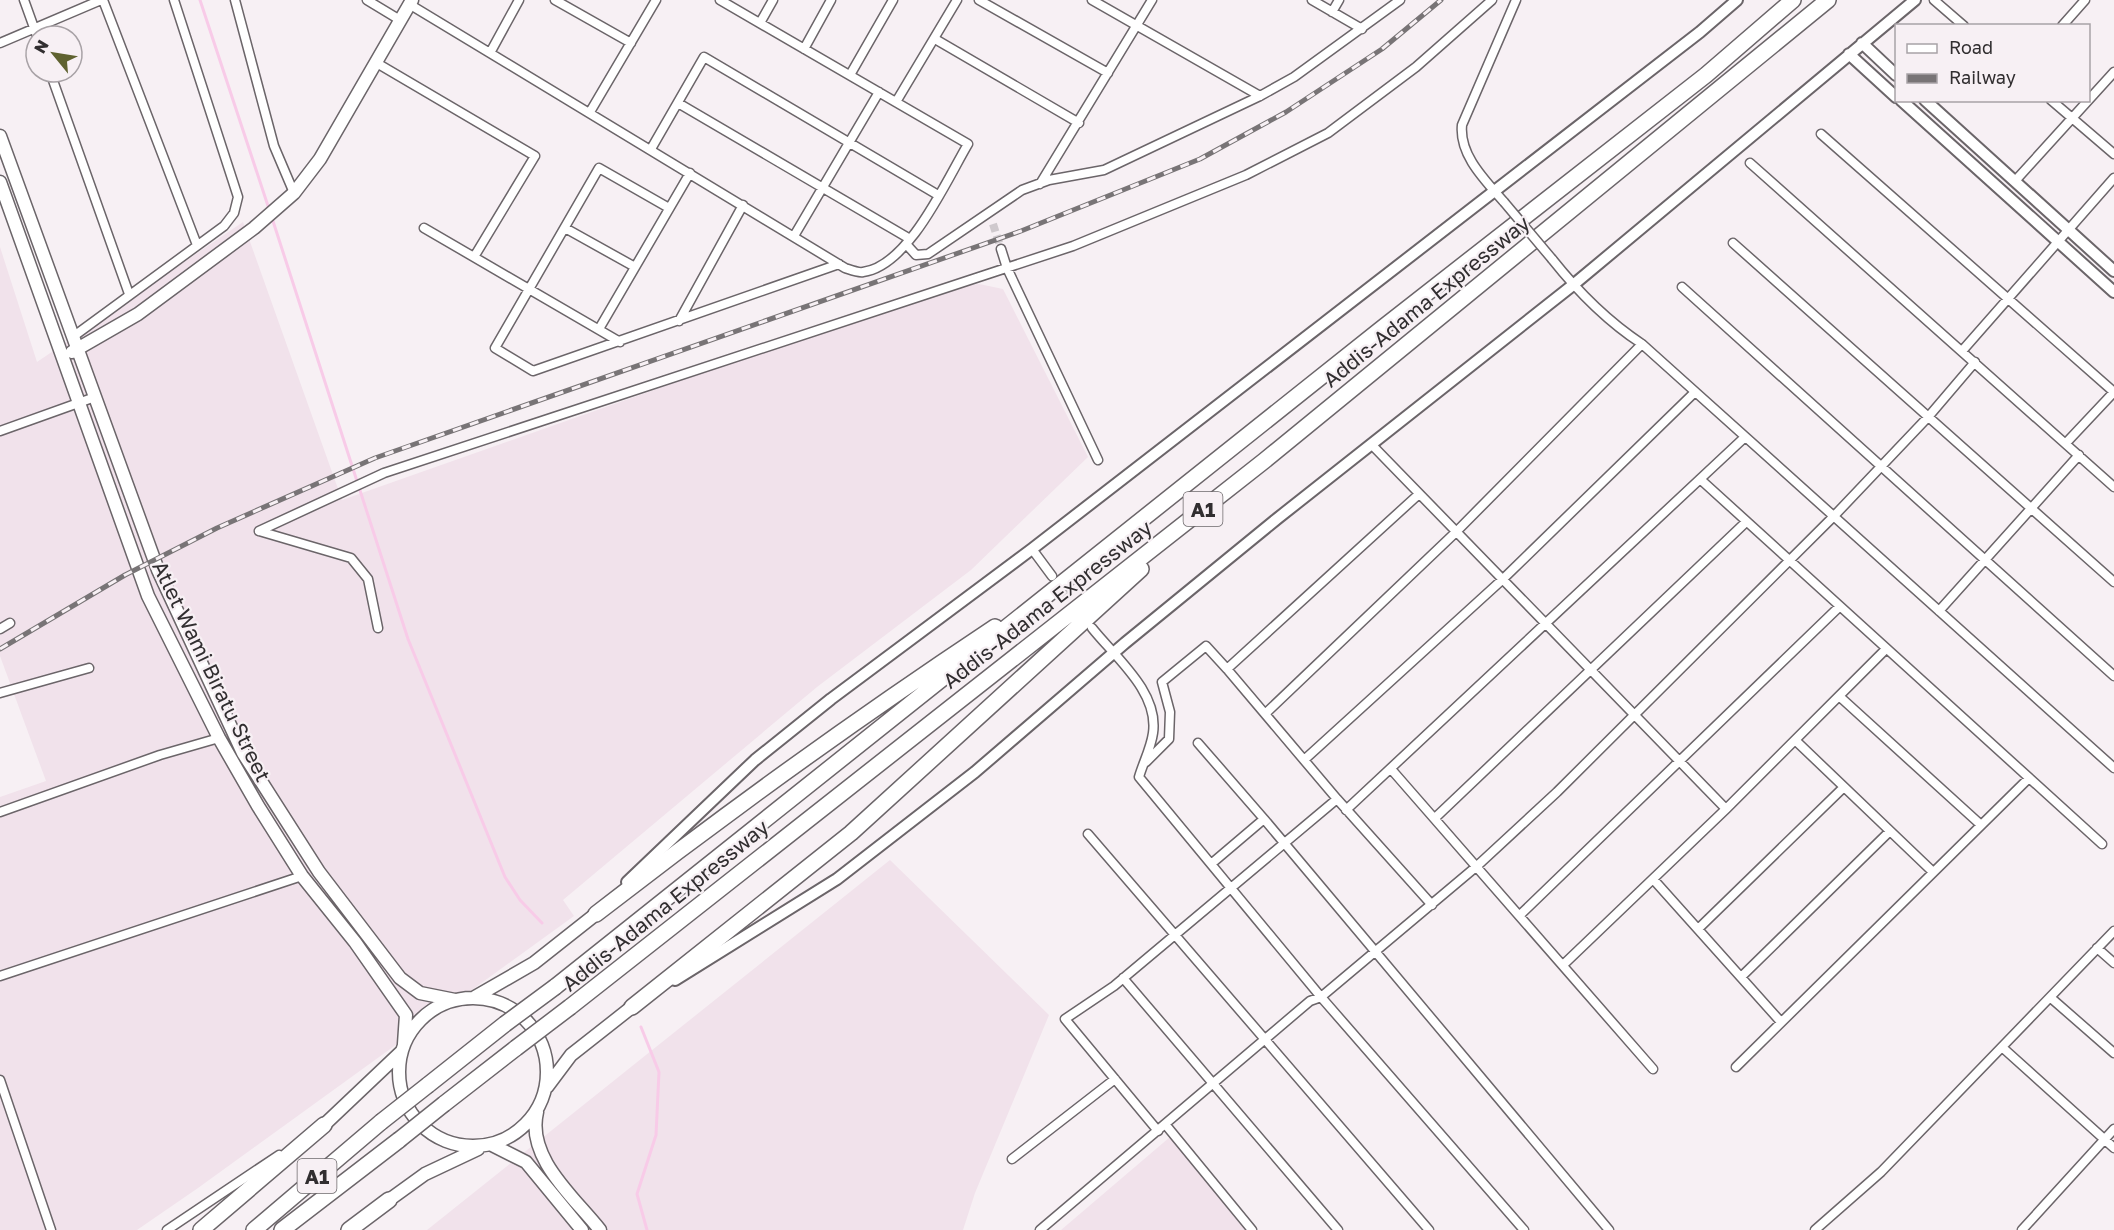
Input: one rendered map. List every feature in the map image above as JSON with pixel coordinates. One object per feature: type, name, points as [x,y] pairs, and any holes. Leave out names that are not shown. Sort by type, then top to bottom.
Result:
[{"type":"highway","name":"Addis-Adama Expressway","points":[[254,1230],[381,1122],[555,987],[1381,329],[1706,75],[1793,0]]},
{"type":"highway","name":"Addis-Adama Expressway","points":[[282,1230],[570,1007],[1210,503],[1828,0]]},
{"type":"highway","points":[[632,1007],[851,833],[1210,503]]},
{"type":"highway","points":[[596,914],[729,811],[851,724],[1077,572]]},
{"type":"highway","points":[[201,1230],[324,1125]]},
{"type":"highway","points":[[349,1230],[389,1200]]},
{"type":"main road","points":[[62,357],[138,314],[254,228],[294,193],[320,159],[410,2]]},
{"type":"main road","points":[[0,136],[158,570],[243,753],[360,938],[400,978],[420,993],[455,1000]]},
{"type":"main road","name":"Atlet Wami Biratu Street","points":[[0,182],[148,596],[219,738],[273,830],[302,876],[360,938],[406,1015],[403,1048]]},
{"type":"main road","points":[[273,830],[288,823]]},
{"type":"main road","points":[[475,997],[534,963],[596,914]]},
{"type":"main road","points":[[545,1091],[547,1061],[541,1041],[530,1023],[514,1010],[496,1001],[475,997],[455,1000],[427,1013],[416,1024],[403,1048],[398,1073],[402,1095],[411,1114],[425,1130],[443,1141],[464,1146],[488,1145],[526,1162],[582,1230]]},
{"type":"main road","points":[[600,1230],[545,1162],[538,1149],[534,1124],[545,1091],[571,1055],[632,1007]]},
{"type":"main road","points":[[324,1125],[403,1048]]},
{"type":"main road","points":[[389,1200],[425,1174],[518,1131],[538,1109]]},
{"type":"street","points":[[24,0],[33,24]]},
{"type":"street","points":[[52,24],[102,0],[197,245]]},
{"type":"street","points":[[74,336],[224,226],[234,213],[238,197],[174,0]]},
{"type":"street","points":[[235,0],[268,124],[294,193]]},
{"type":"street","points":[[367,0],[400,20]]},
{"type":"street","points":[[490,52],[519,0]]},
{"type":"street","points":[[555,0],[630,43]]},
{"type":"street","points":[[590,112],[656,0]]},
{"type":"street","points":[[410,2],[839,264],[861,273],[893,257],[908,242],[968,144],[720,0]]},
{"type":"street","points":[[760,23],[773,0]]},
{"type":"street","points":[[804,49],[831,0]]},
{"type":"street","points":[[850,75],[893,0]]},
{"type":"street","points":[[896,102],[957,0]]},
{"type":"street","points":[[979,0],[1108,73]]},
{"type":"street","points":[[1094,0],[1260,96]]},
{"type":"street","points":[[1040,184],[1152,0]]},
{"type":"street","points":[[1312,0],[1362,29]]},
{"type":"street","points":[[1332,12],[1339,0]]},
{"type":"street","points":[[678,103],[908,242],[916,255],[928,254],[989,214],[1006,198],[1022,190],[1049,180],[1104,170],[1260,96],[1294,77],[1400,0]]},
{"type":"street","points":[[378,628],[368,579],[351,558],[259,531],[384,473],[1073,246],[1246,175],[1328,133],[1416,67],[1492,0]]},
{"type":"street","points":[[1516,0],[1462,125],[1461,140],[1467,155],[1495,191],[1573,285],[1613,325],[1642,344],[2114,768]]},
{"type":"street","points":[[596,914],[755,760],[831,699],[1032,549],[1495,191],[1737,0]]},
{"type":"street","points":[[632,1007],[837,879],[975,772],[1112,654],[1371,444],[1573,285],[1915,0]]},
{"type":"street","points":[[1934,0],[1962,24]]},
{"type":"street","points":[[2064,24],[2085,0]]},
{"type":"street","points":[[0,43],[24,36]]},
{"type":"street","points":[[934,39],[1079,123]]},
{"type":"street","points":[[1862,44],[1895,74]]},
{"type":"street","points":[[1849,54],[1895,96]]},
{"type":"street","points":[[651,149],[704,57],[938,195]]},
{"type":"street","points":[[375,62],[535,156],[474,257]]},
{"type":"street","points":[[2090,100],[2114,72]]},
{"type":"street","points":[[54,84],[129,294]]},
{"type":"street","points":[[794,236],[879,92]]},
{"type":"street","points":[[1903,102],[2114,292]]},
{"type":"street","points":[[1927,102],[2114,271]]},
{"type":"street","points":[[2053,102],[2114,154]]},
{"type":"street","points":[[2015,181],[2088,102]]},
{"type":"street","points":[[1821,134],[2114,392],[2066,444]]},
{"type":"street","points":[[1750,163],[2114,487]]},
{"type":"street","points":[[669,208],[598,168],[495,348],[533,371],[839,264]]},
{"type":"street","points":[[599,329],[690,173]]},
{"type":"street","points":[[1962,351],[2114,178]]},
{"type":"street","points":[[679,321],[743,205]]},
{"type":"street","points":[[989,214],[993,224]]},
{"type":"street","points":[[424,228],[620,342]]},
{"type":"street","points":[[565,228],[635,267]]},
{"type":"street","points":[[1733,243],[2114,582]]},
{"type":"street","points":[[1001,249],[1007,267],[1098,460]]},
{"type":"street","points":[[1682,287],[2114,676]]},
{"type":"street","points":[[1266,713],[1456,532],[1642,344]]},
{"type":"street","points":[[1040,1230],[1310,1001],[1322,997],[1477,866],[1634,715],[1834,516],[1929,416],[1975,362]]},
{"type":"street","points":[[1304,760],[1503,579],[1695,392]]},
{"type":"street","points":[[0,431],[96,397]]},
{"type":"street","points":[[1346,810],[1745,437]]},
{"type":"street","points":[[1371,444],[1726,809]]},
{"type":"street","points":[[1939,611],[2079,455]]},
{"type":"street","points":[[1700,479],[2102,844]]},
{"type":"street","points":[[1227,669],[1419,494]]},
{"type":"street","points":[[1435,818],[1746,522]]},
{"type":"street","points":[[1032,549],[1052,576]]},
{"type":"street","points":[[1520,915],[1839,607]]},
{"type":"street","points":[[0,629],[9,623]]},
{"type":"street","points":[[1092,628],[1134,678],[1152,706],[1153,733],[1139,777],[1322,997],[1524,1230]]},
{"type":"street","points":[[1142,765],[1169,739],[1170,712],[1162,682],[1206,646],[1266,713],[1346,810],[1432,905]]},
{"type":"street","points":[[1563,965],[1726,809],[1886,649]]},
{"type":"street","points":[[0,693],[89,668]]},
{"type":"street","points":[[1839,696],[1981,825]]},
{"type":"street","points":[[0,812],[160,755],[219,738]]},
{"type":"street","points":[[1795,740],[1933,872]]},
{"type":"street","points":[[1198,743],[1377,951],[1609,1230]]},
{"type":"street","points":[[1391,769],[1653,1069]]},
{"type":"street","points":[[1736,1067],[2029,778]]},
{"type":"street","points":[[1698,929],[1844,787]]},
{"type":"street","points":[[1158,1131],[1065,1019],[1124,978],[1337,799]]},
{"type":"street","points":[[1211,864],[1264,819]]},
{"type":"street","points":[[1741,977],[1890,831]]},
{"type":"street","points":[[1088,834],[1429,1230]]},
{"type":"street","points":[[0,976],[302,876]]},
{"type":"street","points":[[1653,879],[1781,1022]]},
{"type":"street","points":[[1815,1230],[1881,1172],[2114,931]]},
{"type":"street","points":[[2097,948],[2114,963]]},
{"type":"street","points":[[1124,978],[1212,1085],[1338,1230]]},
{"type":"street","points":[[2051,998],[2114,1053]]},
{"type":"street","points":[[2003,1048],[2114,1148]]},
{"type":"street","points":[[1012,1159],[1115,1079]]},
{"type":"street","points":[[0,1080],[51,1230]]},
{"type":"street","points":[[1165,1124],[1252,1230]]},
{"type":"street","points":[[167,1230],[324,1125]]},
{"type":"street","points":[[2022,1230],[2114,1129]]},
{"type":"street","points":[[357,1230],[389,1200]]},
{"type":"shaded area","points":[[243,222],[342,500],[941,289],[979,284],[1003,289],[1088,457],[971,570],[817,687],[563,900],[574,916],[198,1188],[137,1230],[0,1230],[0,797],[46,781],[0,656],[0,247],[37,362]]},
{"type":"shaded area","points":[[890,860],[1049,1015],[975,1193],[963,1230],[427,1230]]},
{"type":"shaded area","points":[[1170,1137],[1245,1230],[1061,1230]]},
{"type":"waterway","points":[[200,0],[269,209]]},
{"type":"waterway","points":[[272,218],[408,639],[505,877],[520,900],[542,923]]},
{"type":"waterway","points":[[641,1027],[659,1072],[656,1135],[637,1194],[647,1230]]},
{"type":"tunnel","points":[[993,224],[1001,249]]},
{"type":"tunnel","points":[[1057,583],[1079,611]]},
{"type":"railway","points":[[0,649],[125,575],[217,528],[375,458],[1021,231],[1200,159],[1286,112],[1382,49],[1441,0]]}]
